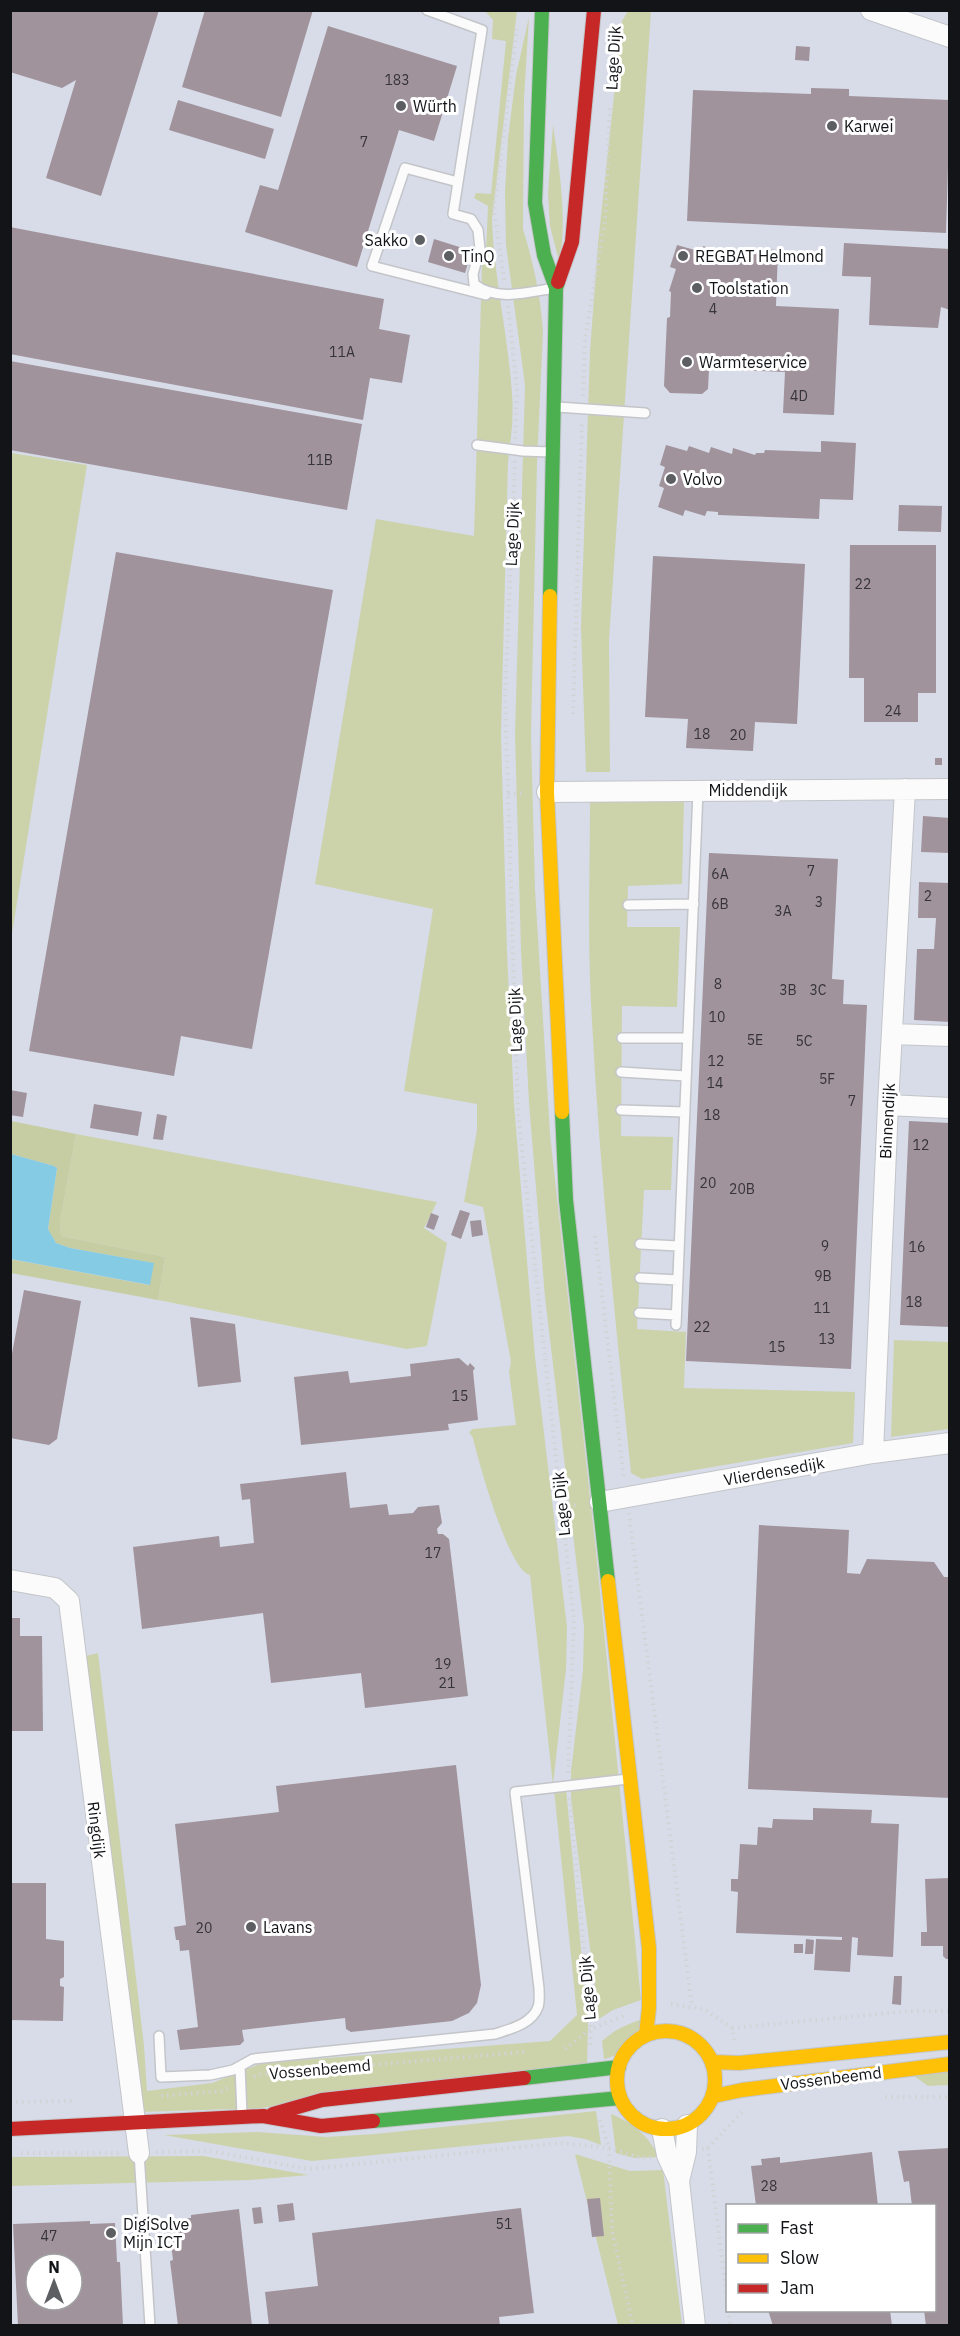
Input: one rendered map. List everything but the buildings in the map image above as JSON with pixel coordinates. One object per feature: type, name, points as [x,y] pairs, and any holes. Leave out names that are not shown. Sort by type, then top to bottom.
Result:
[{"type":"main road","name":"Lage Dijk","points":[[542,10],[535,203],[544,255],[556,288]]},
{"type":"main road","name":"Lage Dijk","points":[[594,10],[572,242],[556,288],[546,792],[566,1200],[649,1948],[649,2008],[646,2035]]},
{"type":"main road","name":"Lage Dijk","points":[[649,1948],[677,2031]]},
{"type":"main road","points":[[661,2031],[677,2031],[703,2046],[713,2062],[716,2082],[714,2096],[699,2117],[687,2125],[662,2129],[651,2127],[633,2117],[620,2098],[617,2078],[619,2067],[632,2045],[646,2035],[661,2031]]},
{"type":"main road","name":"Vossenbeemd","points":[[713,2062],[739,2063],[950,2042]]},
{"type":"main road","name":"Vossenbeemd","points":[[714,2096],[742,2090],[950,2064]]},
{"type":"main road","name":"Vossenbeemd","points":[[10,2129],[263,2116],[322,2100],[619,2067]]},
{"type":"main road","name":"Vossenbeemd","points":[[263,2116],[321,2126],[620,2098]]},
{"type":"street","points":[[871,10],[950,37]]},
{"type":"street","name":"Binnendijk","points":[[873,1453],[905,789]]},
{"type":"street","name":"Middendijk","points":[[546,792],[950,789]]},
{"type":"street","points":[[892,1034],[950,1036]]},
{"type":"street","points":[[888,1106],[950,1108]]},
{"type":"street","name":"Vlierdensedijk","points":[[600,1503],[873,1453],[950,1443]]},
{"type":"street","name":"Ringdijk","points":[[10,1580],[55,1588],[69,1601],[134,2124]]},
{"type":"street","points":[[134,2124],[139,2153]]},
{"type":"street","points":[[679,2181],[686,2152],[687,2125]]},
{"type":"street","points":[[662,2129],[667,2155],[679,2181],[695,2325]]},
{"type":"lane","points":[[427,10],[482,30],[453,214],[471,219],[478,230],[480,249],[473,274],[474,284],[507,298]]},
{"type":"lane","points":[[458,182],[405,168],[372,266],[507,298],[556,288]]},
{"type":"lane","points":[[552,406],[645,412]]},
{"type":"lane","points":[[477,445],[551,452]]},
{"type":"lane","points":[[639,1313],[676,1320],[698,790]]},
{"type":"lane","points":[[628,905],[694,904]]},
{"type":"lane","points":[[622,1038],[688,1038]]},
{"type":"lane","points":[[621,1072],[686,1076]]},
{"type":"lane","points":[[621,1110],[685,1112]]},
{"type":"lane","points":[[640,1244],[678,1246]]},
{"type":"lane","points":[[640,1278],[678,1280]]},
{"type":"lane","points":[[159,2036],[161,2077],[210,2075],[233,2070],[253,2059],[495,2034],[516,2028],[529,2019],[538,2007],[539,1988],[515,1792],[630,1779]]},
{"type":"lane","points":[[240,2066],[242,2117]]},
{"type":"lane","points":[[139,2153],[150,2325]]},
{"type":"path","name":"Lage Dijk","points":[[517,22],[494,208],[518,389],[505,696],[518,1113],[574,1620],[568,1762],[591,2029]]},
{"type":"path","name":"Lage Dijk","points":[[573,720],[585,339],[606,220],[610,103]]},
{"type":"path","points":[[594,1230],[692,2007]]},
{"type":"path","points":[[665,1998],[704,2009],[732,2028],[910,2011],[950,2011]]},
{"type":"path","points":[[553,2050],[565,2049],[591,2029],[649,2008]]},
{"type":"path","points":[[732,2028],[739,2063]]},
{"type":"path","name":"Vossenbeemd","points":[[130,2099],[221,2091],[262,2074],[530,2052]]},
{"type":"path","points":[[742,2090],[742,2114]]},
{"type":"path","points":[[10,2102],[76,2101]]},
{"type":"path","points":[[10,2154],[210,2151],[309,2169],[560,2143],[609,2148],[612,2231],[633,2325]]},
{"type":"path","points":[[708,2148],[726,2293]]},
{"type":"shaded area","points":[[11,11],[949,11],[949,2325],[11,2326]]},
{"type":"green space","points":[[485,11],[517,11],[492,220],[495,263],[513,402],[508,462],[501,734],[514,1104],[535,1357],[567,1627],[566,1669],[553,1785],[530,1575],[522,1569],[504,1536],[473,1438],[469,1432],[473,1429],[516,1425],[509,1372],[511,1362],[483,1207],[464,1202],[477,1130],[477,1104],[404,1091],[433,909],[315,884],[376,519],[474,536],[482,266],[486,252],[488,206],[474,198],[476,193],[491,194],[506,41],[492,39],[493,20]]},
{"type":"green space","points":[[628,11],[651,11],[609,640],[610,772],[586,772],[581,627],[590,351],[598,244],[622,21]]},
{"type":"green space","points":[[529,17],[524,98],[523,229],[536,280],[543,332],[537,463],[531,734],[535,889],[550,1134],[596,1552],[641,2000],[613,2010],[599,2019],[571,1799],[571,1771],[583,1670],[584,1627],[545,1297],[529,1103],[521,950],[515,734],[525,385],[506,245],[505,192],[508,138],[516,75]]},
{"type":"green space","points":[[553,125],[563,211],[559,261],[550,226],[548,193]]},
{"type":"green space","points":[[10,453],[87,465],[11,940]]},
{"type":"green space","points":[[590,799],[684,799],[682,884],[628,886],[627,927],[680,927],[677,1007],[622,1006],[621,1136],[673,1137],[671,1190],[644,1190],[637,1329],[686,1332],[684,1388],[855,1392],[853,1443],[642,1479],[631,1473],[607,1227],[593,1042],[589,957]]},
{"type":"green space","points":[[11,1121],[76,1134],[60,1222],[61,1236],[165,1257],[158,1300],[11,1273],[10,1259],[149,1285],[153,1263],[70,1248],[56,1243],[48,1229],[57,1168],[11,1154]]},
{"type":"green space","points":[[76,1134],[437,1202],[424,1228],[447,1243],[427,1346],[407,1349],[158,1300],[165,1257],[61,1236],[60,1222]]},
{"type":"green space","points":[[894,1340],[949,1342],[949,1429],[891,1437]]},
{"type":"green space","points":[[98,1653],[144,2046],[147,2091],[212,2083],[262,2063],[550,2041],[577,2015],[554,1789],[566,1788],[588,2024],[587,2067],[261,2108],[141,2112],[82,1657]]},
{"type":"green space","points":[[643,2019],[638,2032],[629,2044],[617,2054],[604,2059],[602,2041],[621,2028]]},
{"type":"green space","points":[[949,2071],[949,2085],[928,2086],[914,2076]]},
{"type":"green space","points":[[596,2111],[601,2145],[568,2136],[312,2161],[164,2135],[258,2132],[326,2137]]},
{"type":"green space","points":[[611,2114],[626,2121],[639,2131],[650,2142],[659,2157],[634,2158],[616,2153]]},
{"type":"green space","points":[[575,2154],[630,2171],[663,2170],[682,2325],[618,2325]]},
{"type":"green space","points":[[203,2156],[309,2175],[250,2180],[11,2186],[10,2157]]},
{"type":"water","points":[[11,1154],[57,1168],[48,1229],[56,1243],[70,1248],[154,1263],[150,1285],[11,1259]]},
{"type":"traffic: fast","points":[[542,10],[535,203],[544,255],[556,288]]},
{"type":"traffic: fast","points":[[550,596],[556,288],[558,282]]},
{"type":"traffic: fast","points":[[562,1112],[566,1200],[608,1581]]},
{"type":"traffic: fast","points":[[524,2078],[619,2067]]},
{"type":"traffic: fast","points":[[373,2121],[620,2098]]},
{"type":"traffic: slow","points":[[550,596],[547,792],[562,1112]]},
{"type":"traffic: slow","points":[[608,1581],[649,1948],[649,2008],[646,2035]]},
{"type":"traffic: slow","points":[[666,2031],[685,2034],[701,2045],[712,2061],[715,2080],[712,2099],[701,2115],[685,2126],[666,2129],[647,2126],[631,2115],[620,2099],[617,2080],[620,2061],[631,2045],[647,2034],[666,2031]]},
{"type":"traffic: slow","points":[[713,2062],[739,2063],[950,2042]]},
{"type":"traffic: slow","points":[[714,2096],[742,2090],[950,2064]]},
{"type":"traffic: jam","points":[[558,282],[572,242],[594,10]]},
{"type":"traffic: jam","points":[[273,2114],[322,2100],[524,2078]]},
{"type":"traffic: jam","points":[[10,2129],[263,2116],[321,2126],[373,2121]]},
{"type":"place","name":"Würth","points":[[401,106]]},
{"type":"place","name":"Karwei","points":[[832,126]]},
{"type":"place","name":"Sakko","points":[[420,240]]},
{"type":"place","name":"TinQ","points":[[449,256]]},
{"type":"place","name":"REGBAT Helmond","points":[[683,256]]},
{"type":"place","name":"Toolstation","points":[[697,288]]},
{"type":"place","name":"Warmteservice","points":[[687,362]]},
{"type":"place","name":"Volvo","points":[[671,479]]},
{"type":"place","name":"Lavans","points":[[251,1927]]},
{"type":"place","name":"DigiSolve Mijn ICT","points":[[111,2233]]}]
